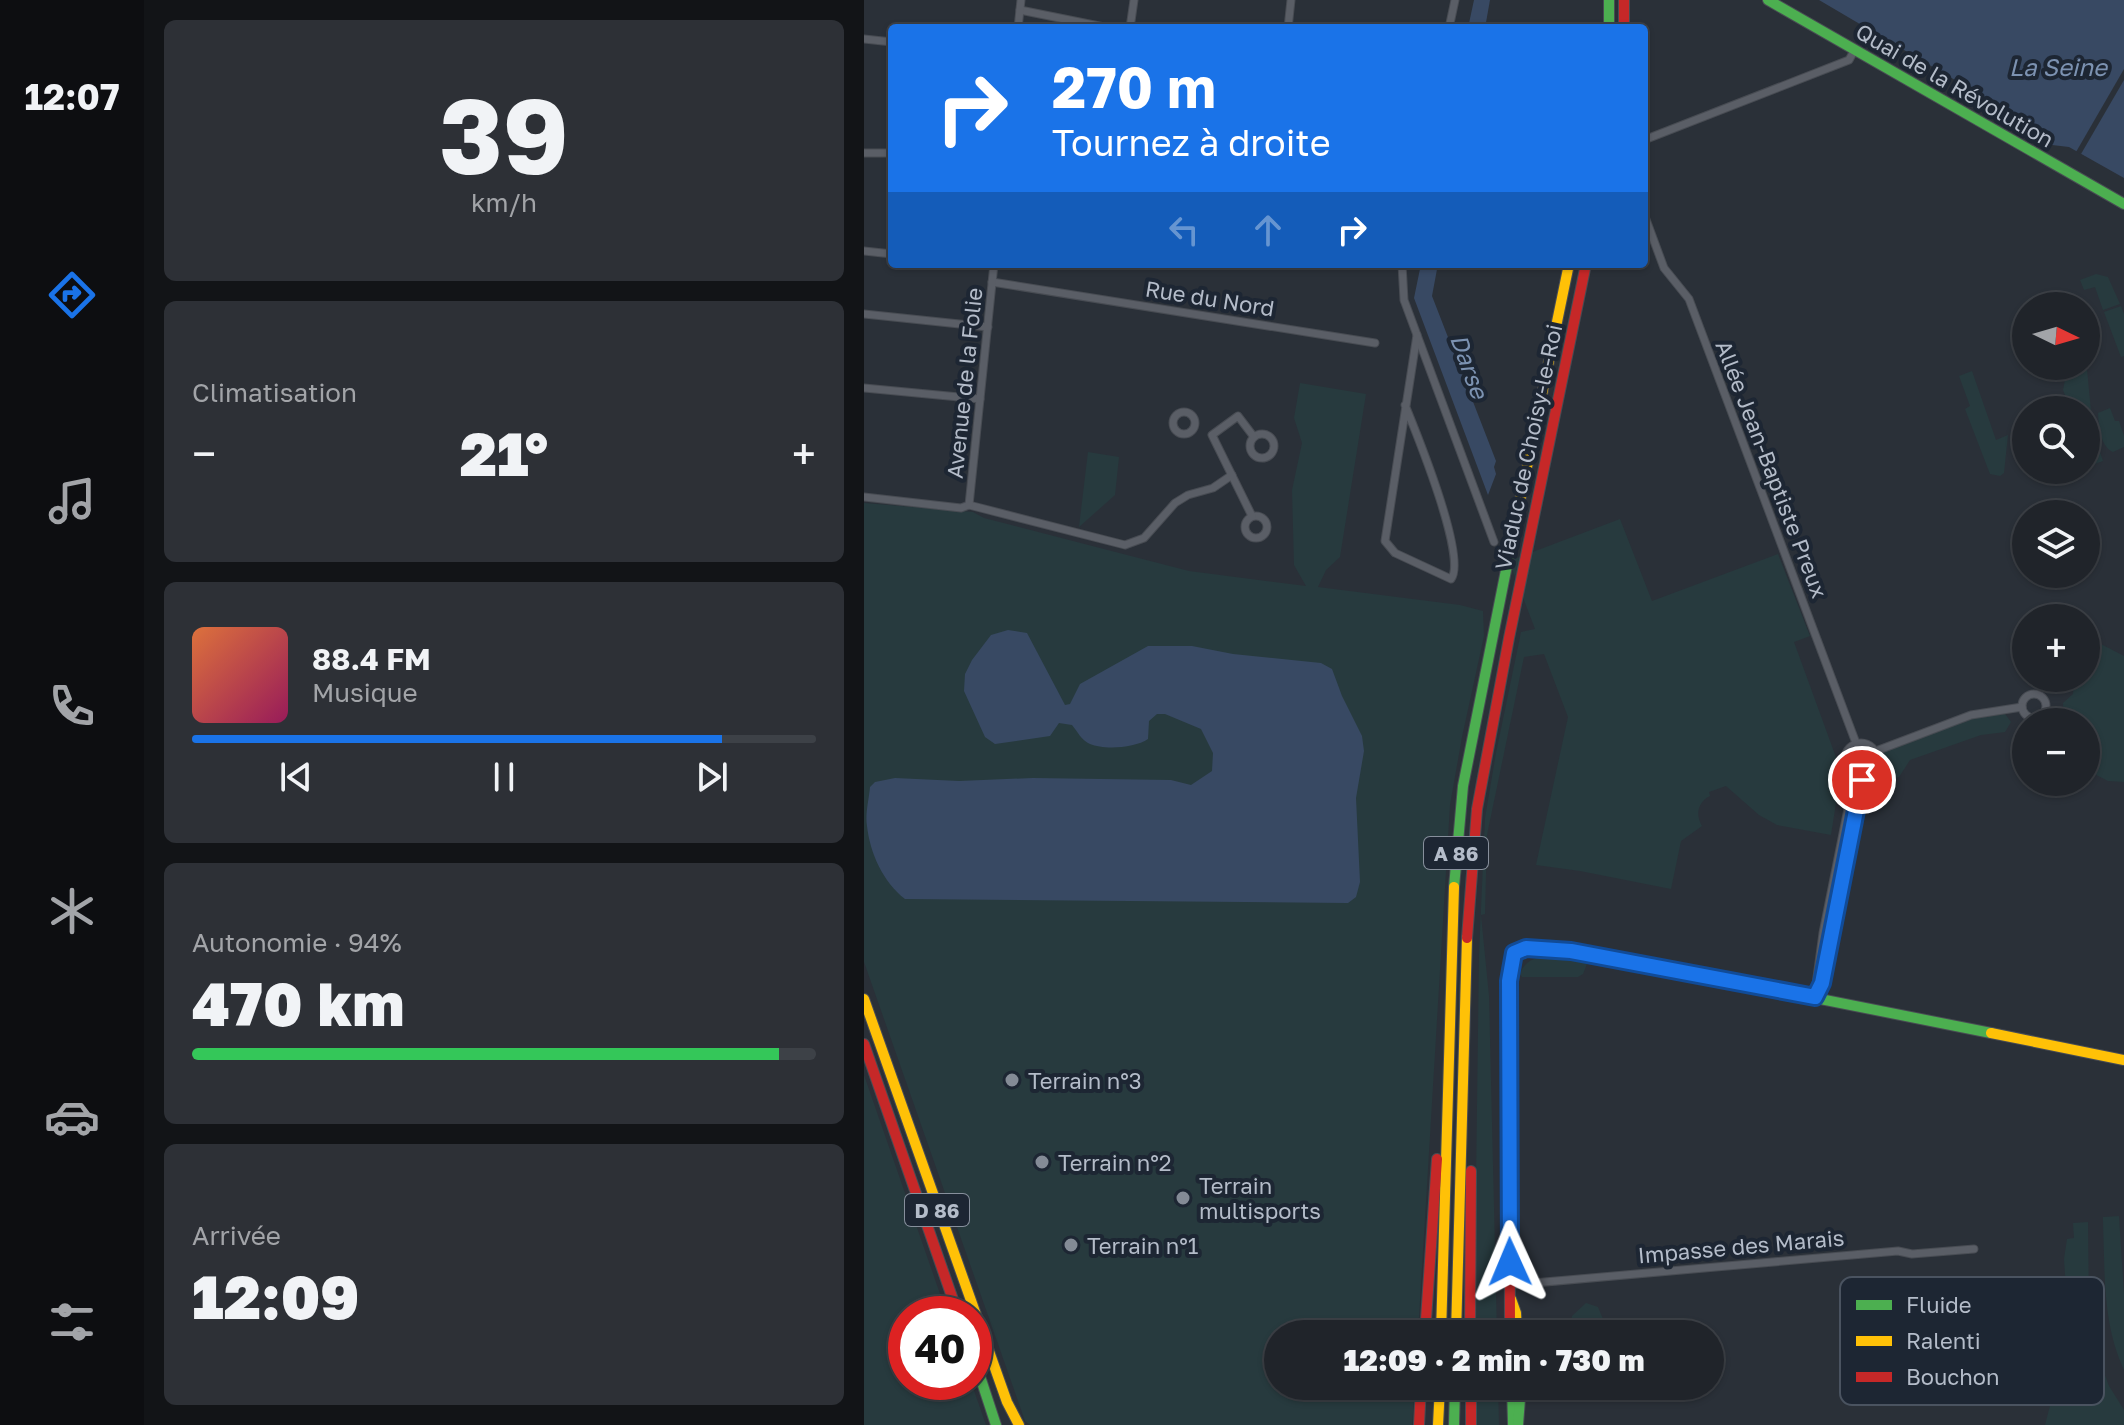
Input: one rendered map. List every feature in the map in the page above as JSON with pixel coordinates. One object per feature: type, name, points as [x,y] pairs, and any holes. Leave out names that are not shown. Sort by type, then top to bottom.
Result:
[{"type":"main road","points":[[1609,0],[1609,24]]},
{"type":"main road","points":[[1624,0],[1624,24]]},
{"type":"main road","name":"Quai de la Révolution","points":[[1768,0],[2124,204]]},
{"type":"main road","name":"Viaduc de Choisy-le-Roi","points":[[1447,1104],[1456,851],[1463,786],[1568,268]]},
{"type":"main road","name":"Viaduc de Choisy-le-Roi","points":[[1463,1104],[1468,902],[1486,751],[1585,268]]},
{"type":"main road","points":[[1510,1320],[1509,981],[1514,953],[1526,948],[1583,953],[2124,1060]]},
{"type":"main road","name":"D 86","points":[[864,999],[943,1228],[1007,1402],[1018,1423]]},
{"type":"main road","name":"D 86","points":[[864,1044],[952,1296]]},
{"type":"main road","points":[[1426,1320],[1439,1121],[1447,1104]]},
{"type":"main road","name":"A 86","points":[[1441,1320],[1447,1104]]},
{"type":"main road","points":[[1463,1104],[1471,1127],[1470,1320]]},
{"type":"main road","name":"A 86","points":[[1456,1320],[1463,1104]]},
{"type":"main road","points":[[1510,1291],[1516,1320]]},
{"type":"main road","points":[[988,1400],[996,1425]]},
{"type":"main road","points":[[1419,1425],[1420,1400]]},
{"type":"main road","points":[[1438,1425],[1439,1400]]},
{"type":"main road","points":[[1454,1425],[1455,1400]]},
{"type":"main road","points":[[1471,1400],[1471,1425]]},
{"type":"main road","points":[[1513,1400],[1515,1425]]},
{"type":"main road","points":[[1515,1425],[1519,1400]]},
{"type":"street","points":[[1018,24],[1021,0]]},
{"type":"street","points":[[1131,24],[1134,0]]},
{"type":"street","points":[[1288,24],[1291,0]]},
{"type":"street","points":[[1450,24],[1455,0]]},
{"type":"street","points":[[1020,10],[1089,24]]},
{"type":"street","points":[[864,39],[888,42]]},
{"type":"street","points":[[1648,138],[1849,60],[1854,51]]},
{"type":"street","points":[[864,153],[888,153]]},
{"type":"street","name":"Allée Jean-Baptiste Preux","points":[[1648,225],[1664,268],[1690,302],[1856,743]]},
{"type":"street","points":[[864,251],[888,254]]},
{"type":"street","name":"Avenue de la Folie","points":[[969,505],[994,268]]},
{"type":"street","points":[[1402,268],[1404,300],[1494,542]]},
{"type":"street","name":"Rue du Nord","points":[[992,282],[1375,343]]},
{"type":"street","points":[[864,314],[988,327]]},
{"type":"street","points":[[1405,405],[1430,465],[1447,524],[1455,565],[1455,574],[1451,579],[1395,553],[1385,541],[1405,405],[1417,335]]},
{"type":"street","points":[[864,388],[980,399]]},
{"type":"street","points":[[1212,435],[1238,416],[1254,437]]},
{"type":"street","points":[[1194,429],[1212,435],[1252,516]]},
{"type":"street","points":[[864,497],[961,508],[969,505],[1130,545],[1144,538],[1175,503],[1188,495],[1213,488],[1232,475]]},
{"type":"street","points":[[1876,751],[1971,715],[2022,707]]},
{"type":"street","points":[[1856,743],[1870,745],[1876,751],[1878,758],[1874,769],[1859,774],[1847,767],[1845,756],[1856,743]]},
{"type":"street","points":[[1815,997],[1823,933],[1859,774]]},
{"type":"street","name":"Impasse des Marais","points":[[1510,1291],[1898,1251],[1912,1254],[1974,1249]]},
{"type":"green space","points":[[2096,274],[2108,277],[2120,304],[2103,310],[2100,292],[2095,287],[2084,290],[2080,280]]},
{"type":"green space","points":[[2121,306],[2124,314],[2124,356],[2121,357],[2104,312]]},
{"type":"green space","points":[[1972,371],[1996,440],[2008,435],[2004,473],[2000,476],[1990,474],[1965,409],[1970,406],[1959,376]]},
{"type":"green space","points":[[2065,380],[2088,380],[2090,396],[2065,396]]},
{"type":"green space","points":[[1300,383],[1366,394],[1340,557],[1326,570],[1318,587],[1460,605],[1483,611],[1484,636],[1450,805],[1419,1320],[1264,1320],[1264,1400],[1414,1400],[1412,1425],[1030,1425],[1025,1421],[992,1327],[992,1296],[981,1296],[864,962],[864,503],[973,512],[984,518],[1189,571],[1306,586],[1294,565],[1292,490],[1302,443],[1294,418]]},
{"type":"green space","points":[[2110,408],[2115,421],[2119,421],[2124,447],[2113,452],[2109,449],[2100,429],[2100,412]]},
{"type":"green space","points":[[1088,452],[1119,457],[1115,495],[1079,527]]},
{"type":"green space","points":[[1620,519],[1652,601],[1778,554],[1810,636],[1794,642],[1841,771],[1831,835],[1777,825],[1759,815],[1726,786],[1709,792],[1710,796],[1699,809],[1702,826],[1681,841],[1671,889],[1536,865],[1568,717],[1544,654],[1524,657],[1487,835],[1485,914],[1481,915],[1489,996],[1497,1320],[1474,1320],[1479,954],[1485,818],[1521,632],[1535,629],[1509,561]]},
{"type":"green space","points":[[2100,644],[2124,656],[2124,782],[2108,781],[2100,777],[2100,708],[2063,708],[2063,703],[2073,694],[2100,692]]},
{"type":"green space","points":[[2005,714],[2011,722],[2005,732],[1981,735],[1910,760],[1899,777],[1888,780],[1878,774],[1884,762],[1884,753],[1888,750],[1975,717]]},
{"type":"green space","points":[[1541,957],[1559,957],[1587,964],[1583,974],[1578,977],[1522,977],[1520,974],[1526,964]]},
{"type":"green space","points":[[864,1075],[941,1296],[888,1296],[888,1400],[977,1400],[986,1425],[864,1425]]},
{"type":"green space","points":[[2119,1216],[2124,1294],[2124,1370],[2108,1316],[2104,1259],[2103,1217]]},
{"type":"green space","points":[[2088,1222],[2089,1277],[2065,1277],[2064,1259],[2067,1239],[2074,1238],[2073,1223]]},
{"type":"green space","points":[[1586,1303],[1598,1307],[1603,1320],[1572,1320]]},
{"type":"green space","points":[[2104,1373],[2124,1410],[2124,1425],[2045,1425],[2050,1405],[2104,1405]]},
{"type":"green space","points":[[1475,1400],[1498,1400],[1499,1425],[1476,1425]]},
{"type":"water","points":[[1474,0],[1490,0],[1486,24],[1469,24]]},
{"type":"water","name":"La Seine","points":[[1819,0],[2124,0],[2124,178],[2069,147],[2052,145],[2050,136]]},
{"type":"water","points":[[1420,268],[1437,268],[1432,296],[1496,461],[1496,474],[1488,495],[1414,298]]},
{"type":"water","points":[[1008,630],[1027,633],[1065,705],[1070,704],[1080,684],[1148,646],[1192,646],[1233,654],[1321,663],[1332,669],[1362,736],[1364,751],[1356,798],[1360,882],[1356,897],[1348,903],[905,899],[884,876],[871,846],[866,817],[870,787],[875,782],[895,778],[959,781],[1033,778],[1171,780],[1191,785],[1212,771],[1213,753],[1201,729],[1165,714],[1157,714],[1149,721],[1148,739],[1128,746],[1090,744],[1072,725],[1059,723],[1050,736],[995,744],[985,737],[964,691],[965,674],[991,635]]},
{"type":"pier","points":[[2124,69],[2124,80],[2081,154],[2076,152]]},
{"type":"traffic: fast","points":[[1609,0],[1609,24]]},
{"type":"traffic: fast","points":[[1768,0],[2124,204]]},
{"type":"traffic: fast","points":[[1454,887],[1463,786],[1518,510]]},
{"type":"traffic: fast","points":[[1690,973],[1991,1033]]},
{"type":"traffic: fast","points":[[988,1400],[996,1425]]},
{"type":"traffic: fast","points":[[1454,1425],[1455,1400]]},
{"type":"traffic: fast","points":[[1512,1400],[1513,1424]]},
{"type":"traffic: fast","points":[[1518,1425],[1520,1400]]},
{"type":"traffic: slow","points":[[1518,510],[1568,268]]},
{"type":"traffic: slow","points":[[1441,1320],[1454,887]]},
{"type":"traffic: slow","points":[[1456,1320],[1467,938]]},
{"type":"traffic: slow","points":[[864,999],[1007,1402],[1019,1425]]},
{"type":"traffic: slow","points":[[1991,1033],[2124,1060]]},
{"type":"traffic: slow","points":[[1511,1299],[1516,1320]]},
{"type":"traffic: slow","points":[[1438,1425],[1439,1400]]},
{"type":"traffic: jam","points":[[1624,0],[1624,24]]},
{"type":"traffic: jam","points":[[1467,938],[1477,809],[1585,268]]},
{"type":"traffic: jam","points":[[1510,1320],[1509,981],[1512,958],[1517,950],[1551,949],[1690,973]]},
{"type":"traffic: jam","points":[[864,1044],[952,1296]]},
{"type":"traffic: jam","points":[[1426,1320],[1437,1159]]},
{"type":"traffic: jam","points":[[1470,1320],[1471,1171]]},
{"type":"traffic: jam","points":[[1419,1425],[1420,1400]]},
{"type":"traffic: jam","points":[[1471,1400],[1471,1425]]},
{"type":"place","name":"Terrain n°3","points":[[1012,1080]]},
{"type":"place","name":"Terrain n°2","points":[[1042,1162]]},
{"type":"place","name":"Terrain multisports","points":[[1183,1198]]},
{"type":"place","name":"Terrain n°1","points":[[1071,1245]]},
{"type":"route","points":[[1510,1262],[1509,981],[1514,953],[1522,948],[1571,951],[1815,997],[1822,983],[1862,780]]},
{"type":"water label","name":"Darse","points":[[1470,366]]}]
